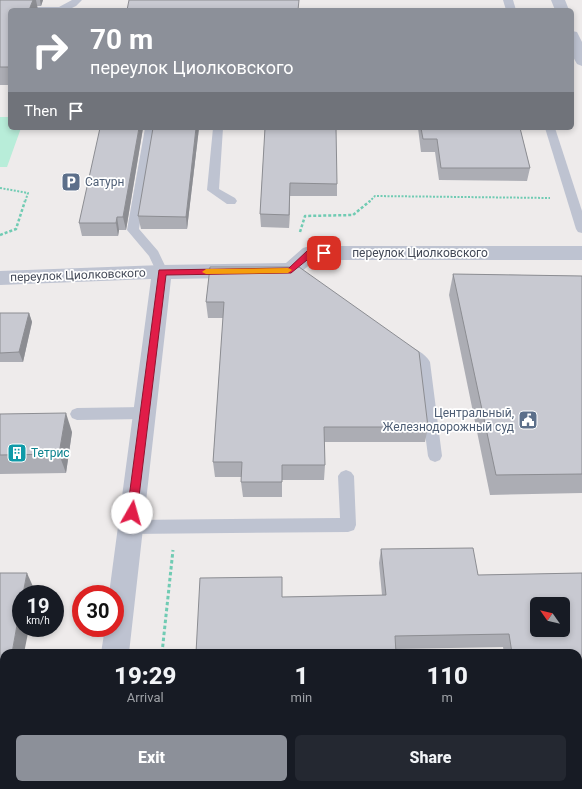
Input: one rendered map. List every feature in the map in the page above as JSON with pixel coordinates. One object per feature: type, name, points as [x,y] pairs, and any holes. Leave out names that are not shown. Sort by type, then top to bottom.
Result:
[{"type":"street","points":[[574,40],[582,61]]},
{"type":"street","name":"переулок Циолковского","points":[[0,278],[162,272],[297,275],[310,253],[582,253]]},
{"type":"street","points":[[115,649],[162,272]]},
{"type":"lane","points":[[63,8],[70,7],[77,0]]},
{"type":"lane","points":[[150,130],[133,230],[154,254],[162,272]]},
{"type":"lane","points":[[218,130],[213,190],[231,201]]},
{"type":"lane","points":[[551,130],[582,229]]},
{"type":"lane","points":[[392,340],[423,362],[435,456]]},
{"type":"lane","points":[[76,414],[144,413]]},
{"type":"lane","points":[[130,527],[348,526],[346,476]]},
{"type":"path","points":[[0,188],[28,193],[16,229],[0,235]]},
{"type":"path","points":[[298,237],[305,216],[353,215],[376,196],[573,198]]},
{"type":"path","points":[[162,649],[176,526]]},
{"type":"green space","points":[[0,117],[8,117],[8,130],[20,130],[7,167],[0,167]]},
{"type":"building","points":[[0,0],[33,0],[30,8],[8,8],[8,67],[0,67]]},
{"type":"building","points":[[129,0],[299,0],[298,8],[127,8]]},
{"type":"building","points":[[100,130],[139,130],[123,217],[117,217],[116,223],[79,223]]},
{"type":"building","points":[[153,130],[196,130],[186,217],[138,216]]},
{"type":"building","points":[[265,130],[336,130],[337,184],[290,183],[289,215],[260,214]]},
{"type":"building","points":[[421,130],[520,130],[530,168],[441,168],[437,139],[423,139]]},
{"type":"building","points":[[210,267],[299,267],[419,352],[428,427],[324,427],[325,465],[282,465],[282,482],[241,482],[242,462],[213,462],[224,302],[206,302]]},
{"type":"building","name":"Центральный, Железнодорожный суд","points":[[453,274],[582,276],[582,474],[496,475]]},
{"type":"building","points":[[0,313],[29,313],[19,352],[0,353]]},
{"type":"building","points":[[66,413],[59,454],[0,455],[0,414]]},
{"type":"building","points":[[473,548],[478,575],[582,573],[582,649],[511,649],[509,634],[395,636],[396,649],[196,649],[200,578],[282,577],[282,597],[386,595],[381,549]]},
{"type":"building","points":[[0,573],[27,573],[25,585],[12,585],[12,637],[15,637],[13,649],[0,649]]},
{"type":"slow traffic","points":[[206,272],[288,270]]},
{"type":"place","name":"Сатурн","points":[[71,182]]},
{"type":"place","name":"Центральный, Железнодорожный суд","points":[[528,420]]},
{"type":"place","name":"Тетрис","points":[[17,453]]},
{"type":"route","points":[[132,513],[162,272],[291,270],[310,253],[324,253]]}]
